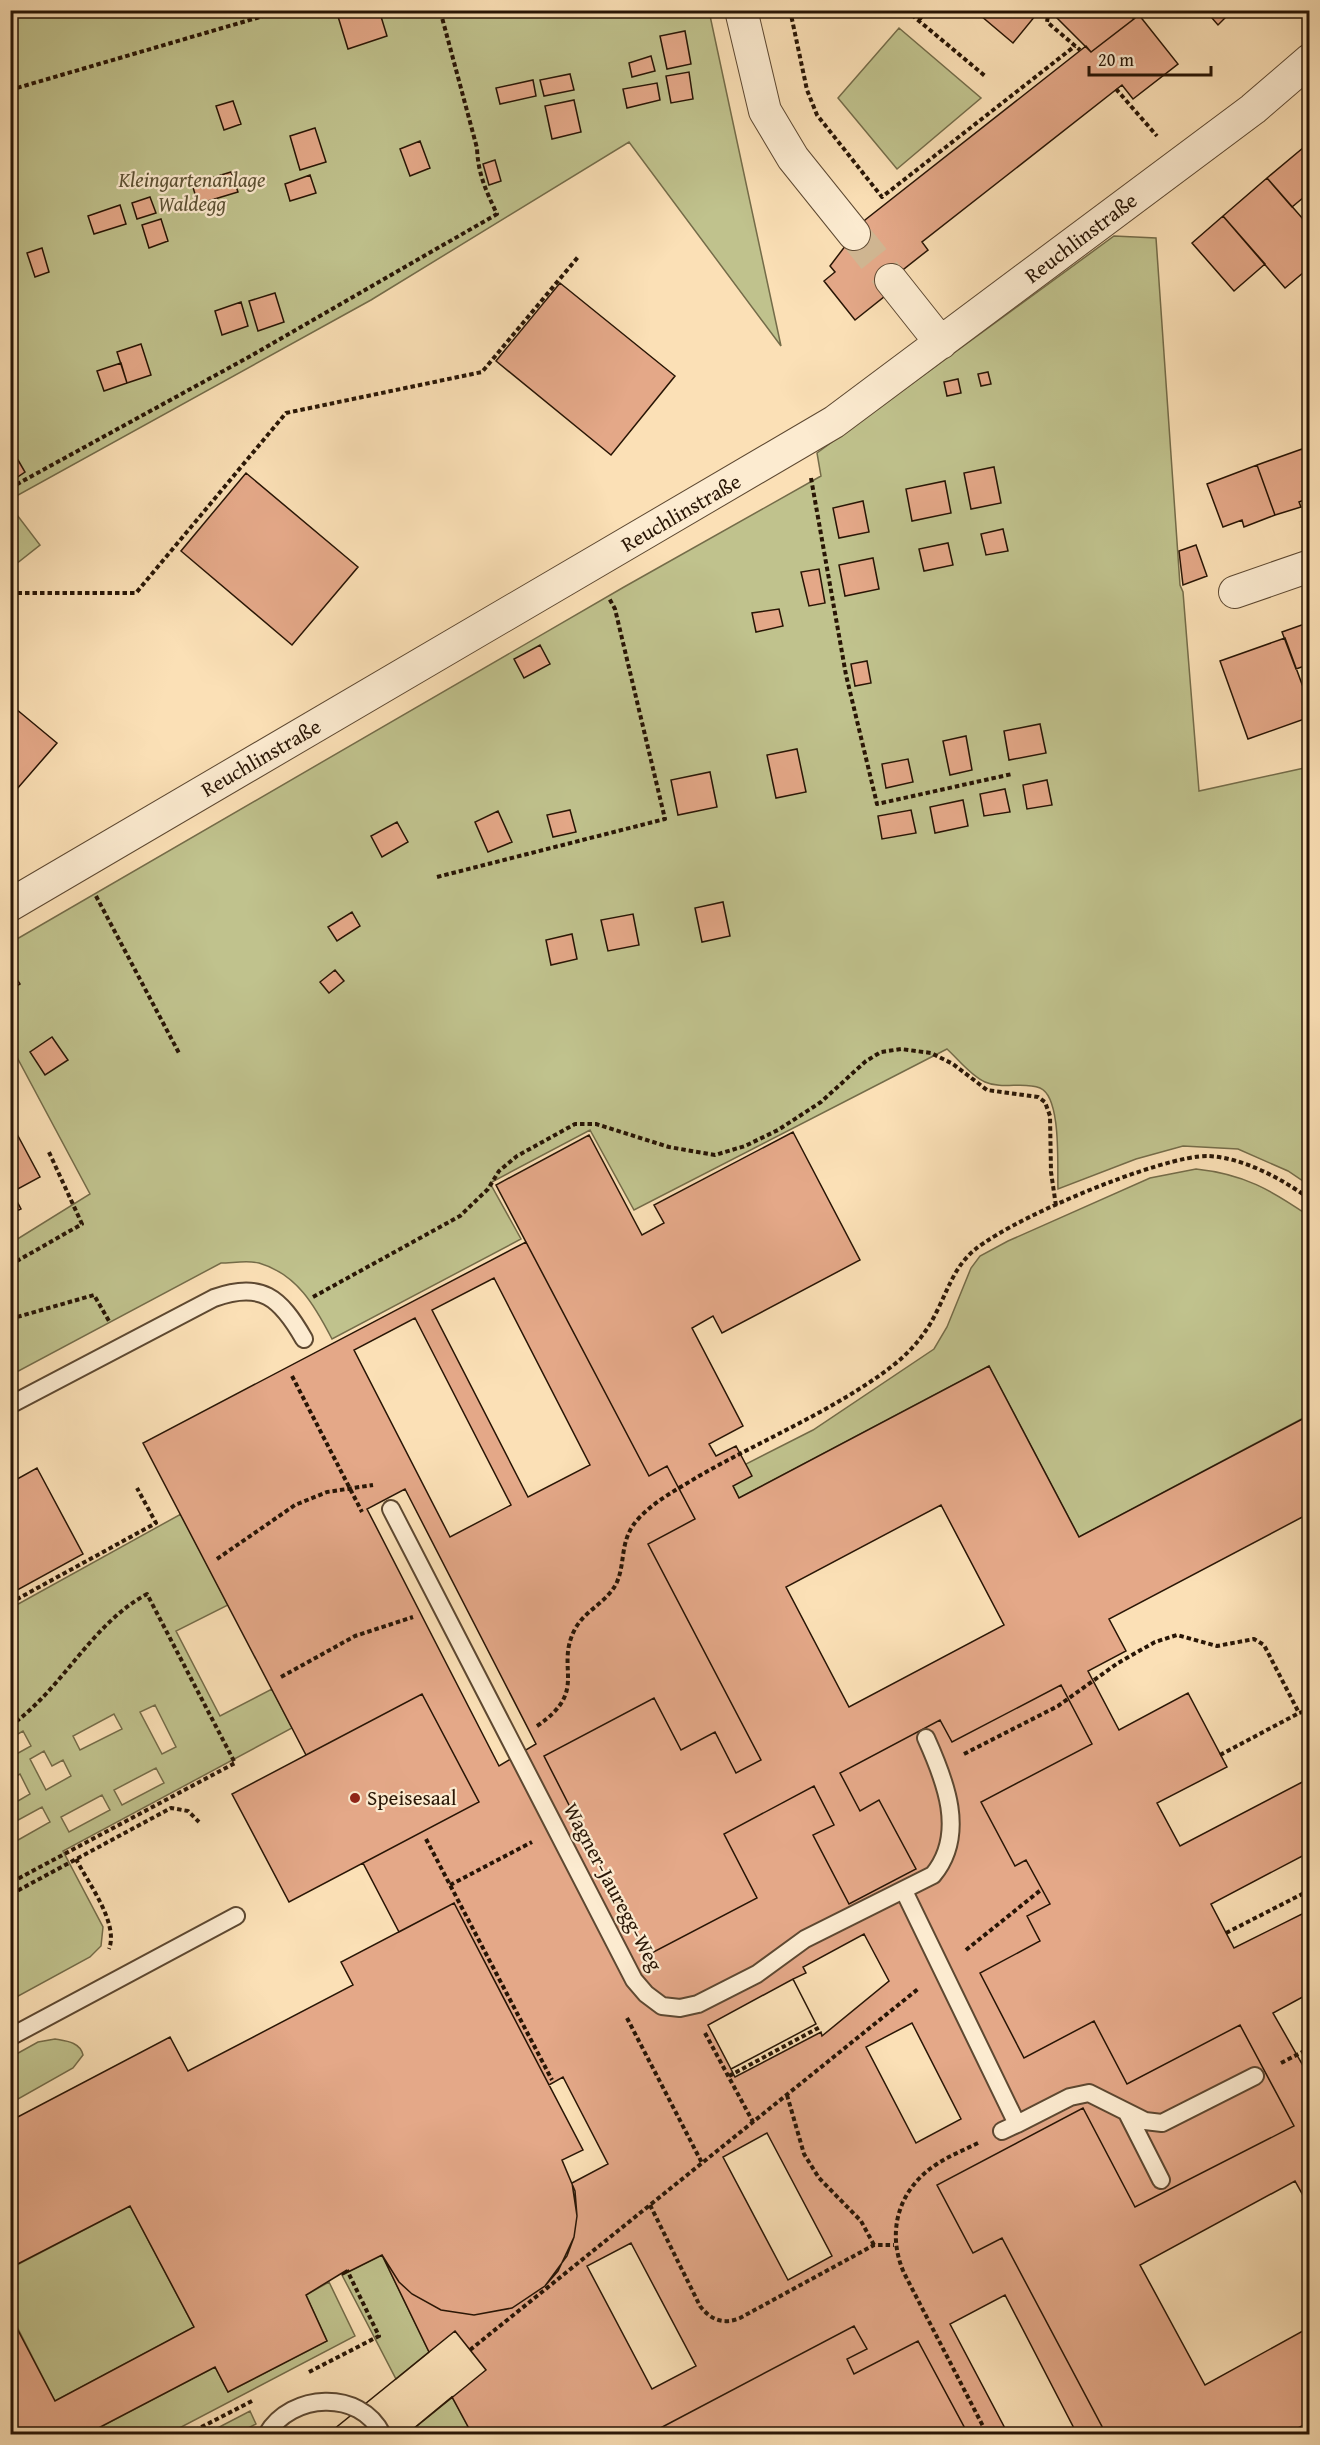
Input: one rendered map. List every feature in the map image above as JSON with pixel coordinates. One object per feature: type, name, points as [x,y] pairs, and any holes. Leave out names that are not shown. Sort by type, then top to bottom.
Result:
[{"type":"street","points":[[741,10],[765,111],[793,158],[854,234]]},
{"type":"street","name":"Reuchlinstraße","points":[[10,904],[798,445],[869,397],[1253,109],[1310,60]]},
{"type":"street","points":[[891,280],[941,343]]},
{"type":"street","points":[[1235,592],[1310,566]]},
{"type":"lane","points":[[10,1405],[214,1298],[231,1292],[247,1289],[262,1293],[287,1312],[304,1339]]},
{"type":"lane","name":"Wagner-Jauregg-Weg","points":[[391,1509],[634,1980],[646,1995],[662,2006],[691,2006],[757,1974],[805,1939],[933,1875],[943,1862],[948,1848],[949,1799],[939,1767],[926,1738]]},
{"type":"lane","points":[[904,1891],[942,1970],[1009,2127],[1070,2097],[1089,2093],[1145,2121],[1162,2123],[1255,2076]]},
{"type":"lane","points":[[10,2037],[236,1916]]},
{"type":"lane","points":[[1127,2113],[1161,2180]]},
{"type":"lane","points":[[267,2434],[285,2414],[304,2404],[326,2401],[345,2404],[366,2415],[382,2434]]},
{"type":"path","points":[[10,90],[284,10]]},
{"type":"path","points":[[10,488],[247,358],[497,214],[484,188],[478,168],[477,148],[440,10]]},
{"type":"path","points":[[790,10],[807,90],[817,115],[882,197],[1075,46]]},
{"type":"path","points":[[906,10],[985,76]]},
{"type":"path","points":[[919,20],[927,10]]},
{"type":"path","points":[[1048,10],[1047,22],[1080,50]]},
{"type":"path","points":[[1116,89],[1160,139]]},
{"type":"path","points":[[10,593],[136,593],[286,412],[482,372],[578,257]]},
{"type":"path","points":[[798,445],[808,462],[846,675],[877,804],[1012,774]]},
{"type":"path","points":[[437,877],[665,819],[615,609],[591,566]]},
{"type":"path","points":[[79,865],[180,1055]]},
{"type":"path","points":[[287,1312],[460,1216],[488,1189],[499,1171],[517,1156],[575,1124],[596,1124],[669,1147],[715,1155],[746,1146],[778,1130],[821,1102],[866,1061],[881,1052],[901,1049],[931,1053],[953,1064],[987,1090],[1038,1097],[1045,1102],[1050,1116],[1051,1172],[1056,1206]]},
{"type":"path","points":[[10,1265],[82,1224],[48,1150]]},
{"type":"path","points":[[511,1741],[554,1714],[564,1701],[574,1630],[612,1591],[618,1579],[623,1547],[637,1520],[659,1500],[744,1450],[823,1410],[895,1364],[912,1350],[926,1330],[953,1275],[968,1256],[1007,1230],[1056,1206],[1155,1165],[1194,1157],[1232,1160],[1287,1182],[1310,1199]]},
{"type":"path","points":[[10,1319],[94,1295]]},
{"type":"path","points":[[292,1376],[349,1488]]},
{"type":"path","points":[[217,1559],[295,1505],[327,1492],[378,1485]]},
{"type":"path","points":[[10,1603],[156,1523],[137,1488]]},
{"type":"path","points":[[10,1726],[40,1703],[107,1624],[132,1602],[147,1594],[235,1763],[11,1881],[17,1891],[171,1808],[188,1811],[199,1822]]},
{"type":"path","points":[[281,1677],[355,1636],[416,1616]]},
{"type":"path","points":[[939,1767],[1058,1706],[1140,1649],[1177,1635],[1217,1646],[1254,1639],[1264,1646],[1299,1713]]},
{"type":"path","points":[[1220,1755],[1299,1713],[1310,1710]]},
{"type":"path","points":[[426,1839],[552,2080]]},
{"type":"path","points":[[450,1885],[534,1841]]},
{"type":"path","points":[[76,1859],[112,1931],[110,1948],[103,1957]]},
{"type":"path","points":[[470,2350],[1042,1889]]},
{"type":"path","points":[[1226,1933],[1310,1890]]},
{"type":"path","points":[[691,2006],[753,2122]]},
{"type":"path","points":[[729,2076],[820,2027]]},
{"type":"path","points":[[787,2095],[804,2154],[819,2178],[861,2221],[874,2245]]},
{"type":"path","points":[[987,2434],[903,2273],[894,2245],[894,2230],[899,2212],[917,2182],[936,2164],[1009,2127]]},
{"type":"path","points":[[650,2205],[700,2306],[706,2314],[723,2322],[740,2318],[874,2245],[894,2245]]},
{"type":"path","points":[[304,2374],[379,2336],[346,2270]]},
{"type":"path","points":[[188,2434],[262,2396]]},
{"type":"green space","name":"Kleingartenanlage Waldegg","points":[[11,11],[709,11],[781,346],[629,142],[371,300],[11,499]]},
{"type":"green space","points":[[899,28],[981,98],[897,169],[838,98]]},
{"type":"green space","points":[[1114,236],[1156,238],[1180,585],[1183,592],[1199,791],[1309,767],[1309,1185],[1288,1171],[1238,1149],[1183,1146],[1136,1159],[1058,1189],[1057,1134],[1052,1105],[1047,1094],[1033,1086],[999,1085],[985,1082],[970,1072],[947,1049],[634,1210],[590,1130],[490,1183],[521,1239],[332,1339],[311,1303],[284,1275],[255,1262],[221,1263],[11,1375],[11,1243],[90,1194],[11,1046],[10,943],[624,587],[821,476],[817,453]]},
{"type":"green space","points":[[10,508],[40,545],[11,568]]},
{"type":"green space","points":[[1196,1169],[1243,1179],[1282,1198],[1309,1216],[1309,1415],[1079,1537],[989,1366],[739,1498],[733,1486],[746,1464],[813,1430],[934,1349],[947,1327],[971,1268],[980,1256],[1008,1241],[1150,1178]]},
{"type":"green space","points":[[181,1514],[228,1605],[176,1631],[220,1716],[272,1689],[292,1728],[63,1851],[103,1927],[101,1946],[90,1957],[11,2000],[11,1844],[50,1822],[42,1807],[11,1824],[11,1805],[30,1794],[20,1774],[11,1779],[11,1757],[31,1746],[23,1731],[11,1738],[11,1608]],"holes":[[[155,1705],[176,1747],[162,1754],[140,1712]],[[114,1714],[122,1729],[80,1750],[73,1736]],[[44,1751],[52,1766],[63,1760],[71,1776],[46,1790],[30,1759]],[[156,1768],[164,1783],[122,1805],[114,1790]],[[102,1795],[110,1810],[69,1832],[61,1817]]]},
{"type":"green space","points":[[55,2039],[76,2045],[83,2055],[73,2068],[11,2103],[11,2057],[38,2042]]},
{"type":"green space","points":[[130,2206],[194,2327],[55,2401],[11,2315],[11,2268]]},
{"type":"green space","points":[[382,2255],[429,2352],[396,2379],[342,2275]]},
{"type":"green space","points":[[329,2282],[355,2336],[168,2434],[87,2434],[215,2367],[228,2392],[327,2341],[306,2295]]},
{"type":"green space","points":[[452,2397],[472,2434],[407,2434]]},
{"type":"green space","points":[[250,2411],[256,2424],[237,2434],[206,2434]]},
{"type":"green space","points":[[1309,2422],[1309,2434],[1286,2434]]},
{"type":"building","points":[[336,10],[379,10],[387,36],[348,49]]},
{"type":"building","points":[[974,10],[1040,10],[1013,43]]},
{"type":"building","points":[[1049,10],[1124,10],[1134,19],[1091,52]]},
{"type":"building","points":[[1205,10],[1233,10],[1218,25]]},
{"type":"building","points":[[1139,15],[1178,64],[1133,99],[1122,85],[922,242],[928,250],[880,288],[885,296],[855,320],[824,281],[835,272],[830,266],[865,220],[1086,46],[1091,52]]},
{"type":"building","points":[[685,31],[691,64],[667,69],[660,36]]},
{"type":"building","points":[[651,56],[655,71],[632,77],[629,63]]},
{"type":"building","points":[[689,72],[693,99],[671,103],[666,76]]},
{"type":"building","points":[[570,74],[574,90],[544,96],[540,80]]},
{"type":"building","points":[[533,80],[536,96],[500,104],[496,88]]},
{"type":"building","points":[[657,83],[660,100],[627,108],[623,89]]},
{"type":"building","points":[[574,100],[581,132],[552,139],[545,106]]},
{"type":"building","points":[[233,101],[241,124],[224,130],[216,106]]},
{"type":"building","points":[[315,128],[326,162],[300,170],[290,136]]},
{"type":"building","points":[[420,141],[430,168],[410,176],[400,149]]},
{"type":"building","points":[[1310,142],[1310,192],[1292,207],[1267,178]]},
{"type":"building","points":[[495,160],[501,181],[489,185],[483,164]]},
{"type":"building","points":[[231,172],[238,192],[198,204],[192,184]]},
{"type":"building","points":[[310,175],[316,193],[290,201],[285,184]]},
{"type":"building","points":[[1267,178],[1310,227],[1310,267],[1285,288],[1223,216]]},
{"type":"building","points":[[150,197],[156,213],[137,219],[132,203]]},
{"type":"building","points":[[120,205],[126,224],[94,234],[88,216]]},
{"type":"building","points":[[1223,216],[1265,264],[1234,291],[1192,243]]},
{"type":"building","points":[[161,219],[168,241],[149,248],[142,225]]},
{"type":"building","points":[[42,248],[49,272],[35,277],[27,253]]},
{"type":"building","points":[[560,283],[675,376],[611,455],[496,361]]},
{"type":"building","points":[[275,293],[284,322],[258,331],[249,301]]},
{"type":"building","points":[[241,302],[248,326],[222,335],[215,311]]},
{"type":"building","points":[[141,344],[151,375],[127,383],[117,352]]},
{"type":"building","points":[[121,363],[127,383],[104,391],[97,371]]},
{"type":"building","points":[[988,372],[991,384],[981,386],[978,374]]},
{"type":"building","points":[[958,379],[961,393],[947,396],[944,382]]},
{"type":"building","points":[[1302,449],[1310,471],[1310,498],[1299,502],[1301,507],[1275,515],[1257,465]]},
{"type":"building","points":[[18,460],[25,472],[10,482],[10,465]]},
{"type":"building","points":[[1257,465],[1275,515],[1244,527],[1242,520],[1223,527],[1207,484]]},
{"type":"building","points":[[994,467],[1001,503],[971,509],[964,473]]},
{"type":"building","points":[[246,473],[358,567],[292,645],[181,551]]},
{"type":"building","points":[[945,481],[951,513],[912,521],[906,489]]},
{"type":"building","points":[[863,501],[869,532],[839,538],[833,508]]},
{"type":"building","points":[[1003,529],[1008,551],[986,555],[981,534]]},
{"type":"building","points":[[948,543],[953,565],[924,571],[919,549]]},
{"type":"building","points":[[1196,545],[1207,576],[1183,585],[1179,551]]},
{"type":"building","points":[[873,558],[879,589],[845,596],[839,565]]},
{"type":"building","points":[[819,569],[825,603],[809,606],[801,572]]},
{"type":"building","points":[[779,609],[783,626],[756,632],[752,613]]},
{"type":"building","points":[[1310,622],[1310,664],[1296,669],[1282,632]]},
{"type":"building","points":[[1285,638],[1310,706],[1310,717],[1248,739],[1220,661]]},
{"type":"building","points":[[540,645],[550,664],[524,678],[514,659]]},
{"type":"building","points":[[867,661],[871,683],[855,686],[851,664]]},
{"type":"building","points":[[10,704],[57,743],[10,797]]},
{"type":"building","points":[[1040,724],[1046,753],[1009,760],[1004,731]]},
{"type":"building","points":[[966,736],[972,770],[950,775],[943,741]]},
{"type":"building","points":[[797,749],[806,792],[776,798],[767,755]]},
{"type":"building","points":[[908,759],[913,782],[886,788],[882,764]]},
{"type":"building","points":[[710,772],[717,807],[678,815],[671,780]]},
{"type":"building","points":[[1047,780],[1052,805],[1027,809],[1023,785]]},
{"type":"building","points":[[1005,789],[1010,812],[984,816],[980,794]]},
{"type":"building","points":[[963,800],[968,826],[935,833],[930,807]]},
{"type":"building","points":[[570,810],[576,832],[553,837],[547,815]]},
{"type":"building","points":[[911,810],[916,833],[882,839],[878,816]]},
{"type":"building","points":[[498,811],[512,842],[488,852],[475,822]]},
{"type":"building","points":[[397,822],[408,842],[382,857],[371,836]]},
{"type":"building","points":[[723,902],[730,936],[702,942],[695,908]]},
{"type":"building","points":[[352,912],[360,926],[337,941],[328,927]]},
{"type":"building","points":[[633,914],[639,945],[608,951],[601,920]]},
{"type":"building","points":[[572,934],[577,959],[551,965],[546,940]]},
{"type":"building","points":[[10,969],[20,984],[10,990]]},
{"type":"building","points":[[335,970],[344,981],[329,993],[320,982]]},
{"type":"building","points":[[52,1037],[68,1060],[45,1075],[30,1052]]},
{"type":"building","points":[[10,1121],[40,1177],[12,1192],[21,1209],[10,1214]]},
{"type":"building","points":[[793,1132],[860,1260],[722,1333],[713,1316],[692,1328],[743,1426],[709,1444],[716,1456],[736,1446],[752,1476],[733,1486],[739,1498],[989,1366],[1079,1537],[1310,1415],[1310,1513],[1109,1619],[1126,1651],[1088,1671],[1119,1730],[1188,1693],[1227,1767],[1157,1803],[1180,1846],[1310,1778],[1310,1852],[1211,1904],[1234,1948],[1310,1910],[1310,1993],[1273,2013],[1310,2078],[1310,2208],[1295,2181],[1140,2265],[1205,2385],[1310,2327],[1310,2422],[1286,2434],[1106,2434],[1002,2238],[973,2253],[937,2185],[1083,2108],[1135,2207],[1294,2126],[1240,2025],[1127,2084],[1094,2021],[1024,2058],[980,1973],[1040,1941],[1027,1916],[1050,1904],[1026,1860],[1015,1866],[981,1802],[1092,1744],[1061,1685],[952,1742],[940,1720],[840,1773],[860,1811],[879,1800],[916,1869],[849,1904],[813,1835],[834,1825],[814,1786],[724,1834],[757,1898],[646,1956],[544,1756],[654,1698],[681,1750],[715,1732],[736,1773],[761,1760],[648,1544],[695,1519],[667,1466],[649,1476],[496,1185],[589,1135],[642,1235],[664,1223],[654,1205]],"holes":[[[941,1505],[1004,1625],[849,1707],[786,1587]]]},
{"type":"building","points":[[526,1242],[649,1476],[667,1466],[695,1519],[648,1544],[761,1760],[736,1773],[715,1732],[681,1750],[654,1698],[544,1756],[646,1956],[757,1898],[724,1834],[814,1786],[834,1825],[813,1835],[849,1904],[916,1869],[879,1800],[860,1811],[840,1773],[940,1720],[952,1742],[1061,1685],[1092,1744],[981,1802],[1015,1866],[1026,1860],[1050,1904],[1027,1916],[1040,1941],[980,1973],[1024,2058],[1094,2021],[1127,2084],[1240,2025],[1294,2126],[1135,2207],[1083,2108],[937,2185],[973,2253],[1002,2238],[1106,2434],[1077,2434],[1005,2295],[950,2324],[1008,2434],[968,2434],[918,2341],[854,2374],[847,2359],[867,2349],[854,2326],[649,2434],[472,2434],[452,2397],[407,2434],[328,2434],[429,2352],[382,2255],[399,2282],[412,2294],[441,2310],[474,2315],[512,2308],[545,2286],[567,2256],[574,2237],[577,2216],[572,2183],[608,2164],[563,2077],[549,2085],[454,1903],[399,1932],[363,1863],[479,1802],[422,1694],[306,1755],[143,1443]],"holes":[[[405,1489],[536,1744],[499,1766],[367,1509]],[[864,1934],[889,1981],[822,2036],[821,2032],[735,2077],[731,2069],[816,2024],[793,1979],[806,1973],[803,1967]],[[912,2023],[961,2119],[916,2143],[866,2047]],[[767,2133],[832,2256],[788,2280],[723,2157]],[[631,2243],[696,2366],[652,2389],[587,2266]]]},
{"type":"building","points":[[494,1278],[590,1465],[528,1497],[432,1310]]},
{"type":"building","points":[[415,1318],[511,1505],[450,1537],[354,1350]]},
{"type":"building","points":[[37,1468],[83,1554],[10,1594],[10,1483]]},
{"type":"building","name":"Speisesaal","points":[[422,1694],[479,1802],[289,1902],[232,1794]]},
{"type":"building","points":[[454,1903],[583,2150],[562,2160],[575,2191],[577,2216],[574,2237],[558,2271],[545,2286],[512,2308],[474,2315],[441,2310],[412,2294],[399,2282],[382,2255],[342,2275],[347,2270],[306,2295],[327,2341],[228,2392],[215,2367],[87,2434],[10,2434],[10,2315],[55,2401],[194,2327],[130,2206],[10,2268],[10,2121],[170,2037],[188,2071],[353,1985],[341,1962]]},
{"type":"building","points":[[793,1979],[816,2024],[731,2069],[708,2025]]},
{"type":"building","points":[[854,2326],[867,2349],[847,2359],[854,2374],[918,2341],[968,2434],[649,2434]]},
{"type":"building","points":[[455,2331],[486,2370],[407,2434],[328,2434]]},
{"type":"tunnel","points":[[854,234],[891,280]]},
{"type":"place","name":"Speisesaal","points":[[355,1798]]}]
